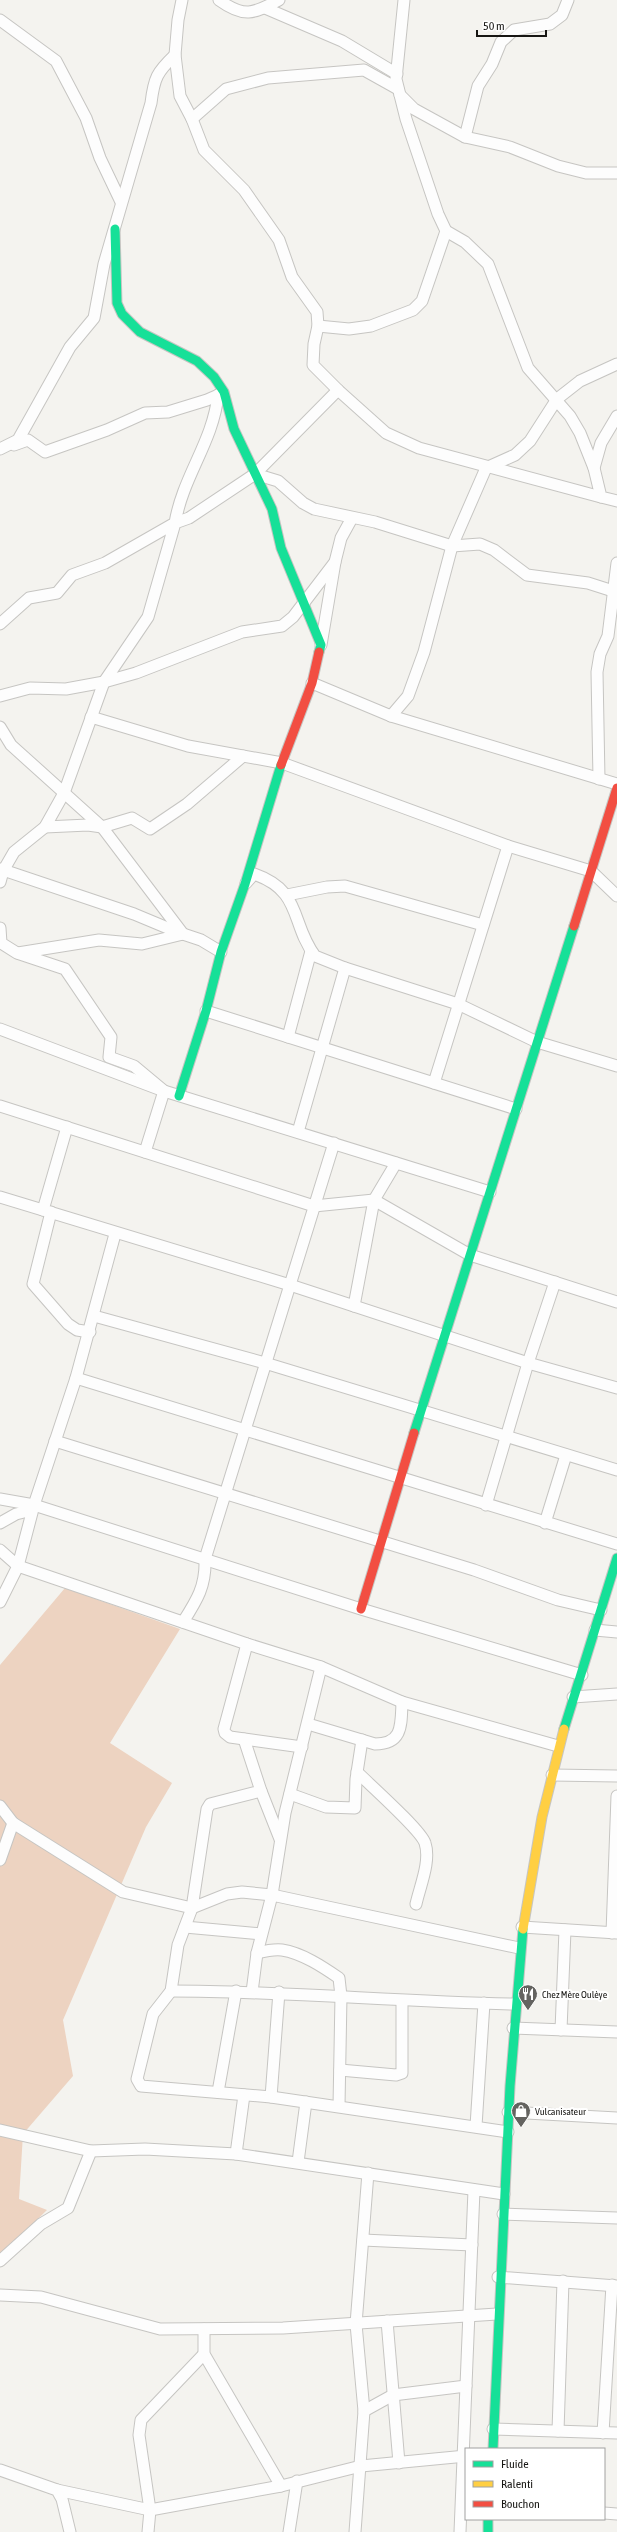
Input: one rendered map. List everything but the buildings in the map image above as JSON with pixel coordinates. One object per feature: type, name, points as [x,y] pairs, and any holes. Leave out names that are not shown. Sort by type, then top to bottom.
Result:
[{"type":"street","points":[[182,0],[175,55],[180,96],[192,119],[204,150],[244,190],[279,240],[292,277],[317,312],[318,326],[314,344],[313,365],[338,390],[386,433],[419,448],[486,468],[617,502]]},
{"type":"street","points":[[218,0],[241,12],[251,14],[279,0]]},
{"type":"street","points":[[404,0],[397,74],[399,92],[438,214],[446,231],[466,242],[488,264],[528,368],[557,399],[580,433],[594,468],[601,497]]},
{"type":"street","points":[[466,137],[478,86],[492,64],[501,42],[514,30],[550,24],[562,15],[568,0]]},
{"type":"street","points":[[265,8],[342,41],[397,74]]},
{"type":"street","points":[[0,20],[56,61],[86,118],[100,158],[121,202]]},
{"type":"street","points":[[0,449],[18,440],[70,347],[94,318],[104,264],[151,103],[153,82],[159,70],[175,55]]},
{"type":"street","points":[[192,119],[226,88],[268,78],[364,70],[399,92],[414,109],[466,137],[510,147],[558,166],[586,173],[617,173]]},
{"type":"street","points":[[115,229],[117,303],[122,314],[140,332],[198,361],[214,377],[234,429],[272,509],[280,548],[321,645]]},
{"type":"street","points":[[318,326],[349,329],[371,326],[413,310],[422,300],[446,231]]},
{"type":"street","points":[[391,716],[408,696],[424,652],[452,546],[486,468],[515,455],[530,442],[557,399],[580,381],[617,364]]},
{"type":"street","points":[[0,624],[28,598],[57,593],[72,575],[105,563],[175,523],[189,518],[255,474],[338,390]]},
{"type":"street","points":[[0,449],[28,440],[45,452],[107,430],[145,413],[168,412],[221,393]]},
{"type":"street","points":[[2,872],[14,852],[45,827],[64,793],[104,682],[148,617],[175,523],[183,488],[201,453],[216,412],[221,393]]},
{"type":"street","points":[[594,468],[601,443],[617,416]]},
{"type":"street","points":[[255,474],[278,481],[303,503],[314,509],[375,522],[452,546],[480,544],[494,550],[527,575],[588,583],[613,591]]},
{"type":"street","points":[[179,1096],[206,1011],[221,952],[245,884],[282,764],[312,683],[321,645],[335,562],[341,538],[352,518]]},
{"type":"street","points":[[0,696],[30,688],[66,689],[104,682],[142,670],[242,632],[282,626],[294,617],[303,601],[335,562]]},
{"type":"street","points":[[599,779],[597,672],[600,654],[608,636],[617,563]]},
{"type":"street","points":[[312,683],[391,716],[617,784]]},
{"type":"street","points":[[91,717],[188,746],[282,764],[508,846],[591,872],[617,896]]},
{"type":"street","points":[[0,727],[10,745],[102,827],[183,934]]},
{"type":"street","points":[[45,827],[88,825],[102,827],[132,818],[150,829],[187,804],[243,756]]},
{"type":"street","points":[[361,1608],[383,1542],[400,1478],[446,1336],[470,1255],[617,788]]},
{"type":"street","points":[[434,1083],[508,846]]},
{"type":"street","points":[[0,855],[2,872]]},
{"type":"street","points":[[2,872],[134,914],[201,940],[221,952]]},
{"type":"street","points":[[245,884],[254,874],[275,884],[288,895],[311,951],[315,956],[345,968],[458,1004],[537,1042],[617,1066]]},
{"type":"street","points":[[288,895],[327,887],[345,886],[483,925]]},
{"type":"street","points":[[0,928],[1,943],[17,953],[99,940],[142,944],[183,934]]},
{"type":"street","points":[[0,945],[17,953],[65,969],[111,1037],[109,1057],[134,1066],[164,1091]]},
{"type":"street","points":[[288,1037],[311,951]]},
{"type":"street","points":[[298,1132],[345,968]]},
{"type":"street","points":[[206,1011],[516,1108]]},
{"type":"street","points":[[0,1030],[179,1096],[490,1192]]},
{"type":"street","points":[[145,1152],[164,1091]]},
{"type":"street","points":[[0,1106],[314,1206],[374,1200],[470,1255],[617,1302]]},
{"type":"street","points":[[67,1127],[47,1211],[33,1284],[68,1324],[77,1330],[90,1332]]},
{"type":"street","points":[[183,1622],[198,1598],[205,1578],[205,1559],[334,1144]]},
{"type":"street","points":[[354,1306],[374,1200],[396,1162]]},
{"type":"street","points":[[0,1197],[115,1234],[290,1285],[528,1363],[617,1388]]},
{"type":"street","points":[[2,1595],[18,1566],[33,1507],[90,1332],[115,1234]]},
{"type":"street","points":[[486,1505],[528,1363],[555,1282]]},
{"type":"street","points":[[94,1316],[266,1363],[617,1470]]},
{"type":"street","points":[[76,1378],[617,1544]]},
{"type":"street","points":[[55,1441],[474,1570],[558,1600],[601,1610]]},
{"type":"street","points":[[545,1523],[566,1455]]},
{"type":"street","points":[[0,1499],[33,1507],[205,1559],[582,1675]]},
{"type":"street","points":[[0,1523],[33,1507]]},
{"type":"street","points":[[0,1550],[18,1566],[247,1644],[321,1667],[402,1702],[558,1746]]},
{"type":"street","points":[[493,2448],[498,2277],[508,2132],[514,2004],[519,1948],[534,1854],[558,1746],[582,1675],[617,1558]]},
{"type":"street","points":[[595,1630],[617,1632]]},
{"type":"street","points":[[247,1644],[224,1729],[225,1734],[244,1739],[302,1747]]},
{"type":"street","points":[[252,1992],[257,1952],[272,1895],[280,1840],[321,1667]]},
{"type":"street","points":[[573,1698],[617,1694]]},
{"type":"street","points":[[308,1724],[375,1744],[385,1744],[393,1740],[401,1726],[402,1702]]},
{"type":"street","points":[[244,1739],[280,1840]]},
{"type":"street","points":[[290,1794],[326,1807],[355,1808],[357,1772],[362,1740]]},
{"type":"street","points":[[357,1772],[383,1796],[425,1842],[426,1857],[416,1904]]},
{"type":"street","points":[[552,1775],[617,1776]]},
{"type":"street","points":[[262,1791],[210,1804],[207,1809],[192,1908],[178,1945],[170,1991],[153,2014],[137,2079],[138,2083],[141,2086],[271,2097],[339,2106],[508,2132]]},
{"type":"street","points":[[522,1927],[614,1933],[617,1796]]},
{"type":"street","points":[[0,1806],[13,1823],[123,1892],[192,1908],[227,1894],[247,1892],[272,1895],[519,1948]]},
{"type":"street","points":[[0,1860],[13,1823]]},
{"type":"street","points":[[185,1927],[262,1934]]},
{"type":"street","points":[[561,2030],[565,1930]]},
{"type":"street","points":[[257,1952],[283,1950],[318,1964],[339,1978],[341,1996],[339,2106]]},
{"type":"street","points":[[170,1991],[280,1992],[402,2001],[514,2004]]},
{"type":"street","points":[[218,2092],[236,1991]]},
{"type":"street","points":[[271,2097],[280,1992]]},
{"type":"street","points":[[340,2070],[396,2075],[402,2073],[402,2001]]},
{"type":"street","points":[[476,2126],[484,2004]]},
{"type":"street","points":[[513,2028],[617,2032]]},
{"type":"street","points":[[236,2154],[244,2095]]},
{"type":"street","points":[[298,2162],[306,2102]]},
{"type":"street","points":[[508,2112],[617,2118]]},
{"type":"street","points":[[0,2130],[91,2150],[152,2149],[236,2154],[298,2162],[504,2194]]},
{"type":"street","points":[[0,2261],[41,2224],[68,2208],[91,2150]]},
{"type":"street","points":[[355,2532],[364,2411],[356,2324],[368,2173]]},
{"type":"street","points":[[465,2448],[466,2386],[474,2190]]},
{"type":"street","points":[[503,2214],[617,2218]]},
{"type":"street","points":[[363,2240],[472,2245]]},
{"type":"street","points":[[498,2277],[614,2285],[603,2433]]},
{"type":"street","points":[[558,2431],[563,2281]]},
{"type":"street","points":[[0,2295],[41,2297],[152,2328],[204,2329],[356,2324],[497,2314]]},
{"type":"street","points":[[387,2321],[399,2463]]},
{"type":"street","points":[[204,2329],[204,2354],[281,2486]]},
{"type":"street","points":[[148,2532],[150,2510],[139,2435],[141,2420],[204,2354]]},
{"type":"street","points":[[364,2411],[393,2395],[466,2386]]},
{"type":"street","points":[[493,2429],[617,2433]]},
{"type":"street","points":[[0,2470],[57,2490],[150,2510],[281,2486],[361,2466],[465,2456],[460,2532]]},
{"type":"street","points":[[288,2532],[297,2481]]},
{"type":"street","points":[[57,2490],[62,2499],[70,2532]]},
{"type":"street","points":[[605,2513],[617,2514]]},
{"type":"street","points":[[488,2520],[488,2532]]},
{"type":"shaded area","points":[[65,1588],[180,1629],[110,1743],[172,1783],[146,1827],[63,2020],[73,2076],[23,2134],[19,2199],[47,2210],[0,2256],[0,1665]]},
{"type":"traffic: fast","points":[[115,229],[117,303],[122,314],[140,332],[197,361],[214,377],[224,392],[234,429],[272,509],[281,548],[321,645],[319,652]]},
{"type":"traffic: fast","points":[[179,1096],[206,1011],[221,952],[245,884],[281,765]]},
{"type":"traffic: fast","points":[[414,1433],[574,926]]},
{"type":"traffic: fast","points":[[564,1729],[617,1558]]},
{"type":"traffic: fast","points":[[493,2448],[510,2086],[523,1929]]},
{"type":"traffic: fast","points":[[488,2520],[488,2532]]},
{"type":"traffic: slow","points":[[523,1929],[542,1817],[564,1729]]},
{"type":"traffic: jam","points":[[281,765],[312,683],[319,652]]},
{"type":"traffic: jam","points":[[574,926],[617,788]]},
{"type":"traffic: jam","points":[[361,1609],[414,1433]]},
{"type":"place","name":"Chez Mère Oulèye","points":[[528,2011]]},
{"type":"place","name":"Vulcanisateur","points":[[521,2128]]}]
